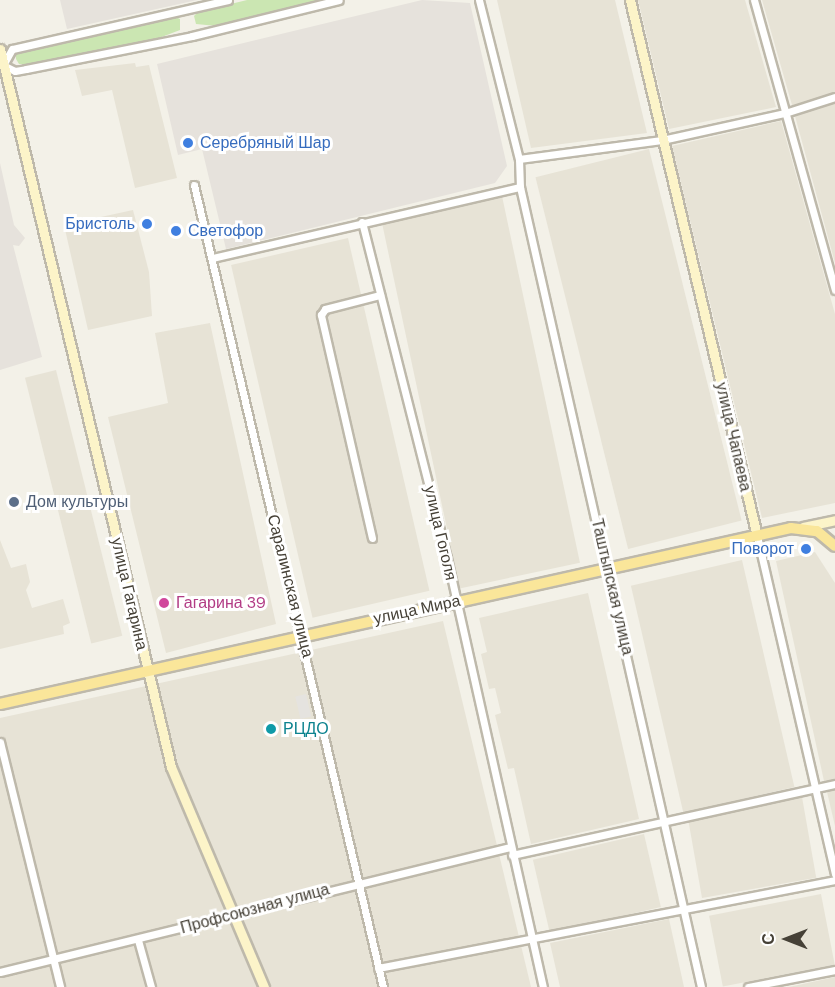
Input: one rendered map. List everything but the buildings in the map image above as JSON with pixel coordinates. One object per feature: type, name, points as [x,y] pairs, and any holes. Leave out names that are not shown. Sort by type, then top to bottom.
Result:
[{"type":"main road","name":"улица Мира","points":[[0,704],[455,601],[803,527]]},
{"type":"main road","points":[[803,527],[822,534],[835,546]]},
{"type":"street","points":[[228,0],[12,49],[2,65],[15,71],[26,69],[192,36],[339,0]]},
{"type":"street","name":"Таштыпская улица","points":[[479,0],[519,159],[520,187],[701,987]]},
{"type":"street","name":"улица Чапаева","points":[[630,0],[835,874]]},
{"type":"street","points":[[754,0],[835,291]]},
{"type":"street","name":"улица Гагарина","points":[[0,49],[171,767],[264,987]]},
{"type":"street","points":[[519,159],[662,140],[785,113],[835,97]]},
{"type":"street","name":"Саралинская улица","points":[[194,185],[302,635],[383,987]]},
{"type":"street","points":[[212,258],[520,187]]},
{"type":"street","name":"улица Гоголя","points":[[362,222],[455,601],[543,987]]},
{"type":"street","points":[[372,538],[321,315],[325,309],[380,295]]},
{"type":"street","name":"улица Мира","points":[[803,527],[835,520]]},
{"type":"street","points":[[0,742],[60,987]]},
{"type":"street","name":"Профсоюзная улица","points":[[0,972],[138,940],[360,882],[664,823],[835,784]]},
{"type":"street","points":[[378,968],[835,880]]},
{"type":"street","points":[[138,940],[151,987]]},
{"type":"street","points":[[748,987],[835,970]]},
{"type":"shaded area","points":[[60,0],[197,0],[67,29]]},
{"type":"shaded area","points":[[422,0],[470,3],[507,166],[495,183],[226,249],[202,149],[178,155],[157,64]]},
{"type":"shaded area","points":[[497,0],[615,0],[647,133],[531,148]]},
{"type":"shaded area","points":[[638,0],[745,0],[776,107],[669,129]]},
{"type":"shaded area","points":[[762,0],[835,0],[835,263],[792,105]]},
{"type":"shaded area","points":[[135,63],[136,67],[149,65],[177,178],[135,188],[112,90],[82,96],[75,70]]},
{"type":"shaded area","points":[[781,121],[835,314],[835,503],[762,518],[672,146]]},
{"type":"shaded area","points":[[649,149],[742,521],[628,549],[535,177]]},
{"type":"shaded area","points":[[0,163],[14,225],[25,238],[19,246],[13,245],[42,357],[0,370]]},
{"type":"shaded area","points":[[502,196],[580,563],[460,588],[382,222]]},
{"type":"shaded area","points":[[133,210],[149,272],[152,316],[88,330],[64,225]]},
{"type":"shaded area","points":[[348,238],[429,591],[313,618],[231,265]]},
{"type":"shaded area","points":[[210,323],[276,624],[166,653],[108,417],[168,403],[155,333]]},
{"type":"shaded area","points":[[56,370],[122,636],[91,644],[25,378]]},
{"type":"shaded area","points":[[0,540],[11,568],[26,564],[30,582],[26,590],[32,608],[63,599],[70,623],[63,626],[64,634],[0,649]]},
{"type":"shaded area","points":[[815,552],[835,583],[835,779],[824,781],[776,561]]},
{"type":"shaded area","points":[[742,560],[794,787],[683,813],[631,586]]},
{"type":"shaded area","points":[[588,593],[639,819],[531,844],[514,768],[508,769],[495,715],[501,713],[495,688],[489,689],[481,654],[487,652],[479,618]]},
{"type":"shaded area","points":[[443,621],[531,987],[0,987],[0,718]]},
{"type":"shaded area","points":[[306,694],[311,716],[300,719],[295,696]]},
{"type":"shaded area","points":[[835,790],[835,826],[827,792]]},
{"type":"shaded area","points":[[802,797],[816,878],[702,898],[688,817]]},
{"type":"shaded area","points":[[644,834],[661,907],[550,933],[533,860]]},
{"type":"shaded area","points":[[821,894],[835,965],[723,986],[709,916]]},
{"type":"shaded area","points":[[669,919],[684,987],[560,987],[550,943]]},
{"type":"shaded area","points":[[835,977],[835,987],[789,987]]},
{"type":"green space","points":[[247,0],[325,0],[217,26],[196,24],[194,16],[198,12]]},
{"type":"green space","points":[[174,16],[180,19],[180,30],[146,43],[30,65],[19,64],[16,59],[16,54],[25,49]]},
{"type":"place","name":"Серебряный Шар","points":[[188,143]]},
{"type":"place","name":"Бристоль","points":[[147,224]]},
{"type":"place","name":"Светофор","points":[[176,231]]},
{"type":"place","name":"Дом культуры","points":[[14,502]]},
{"type":"place","name":"Поворот","points":[[806,549]]},
{"type":"place","name":"Гагарина 39","points":[[164,603]]},
{"type":"place","name":"РЦДО","points":[[271,729]]}]
